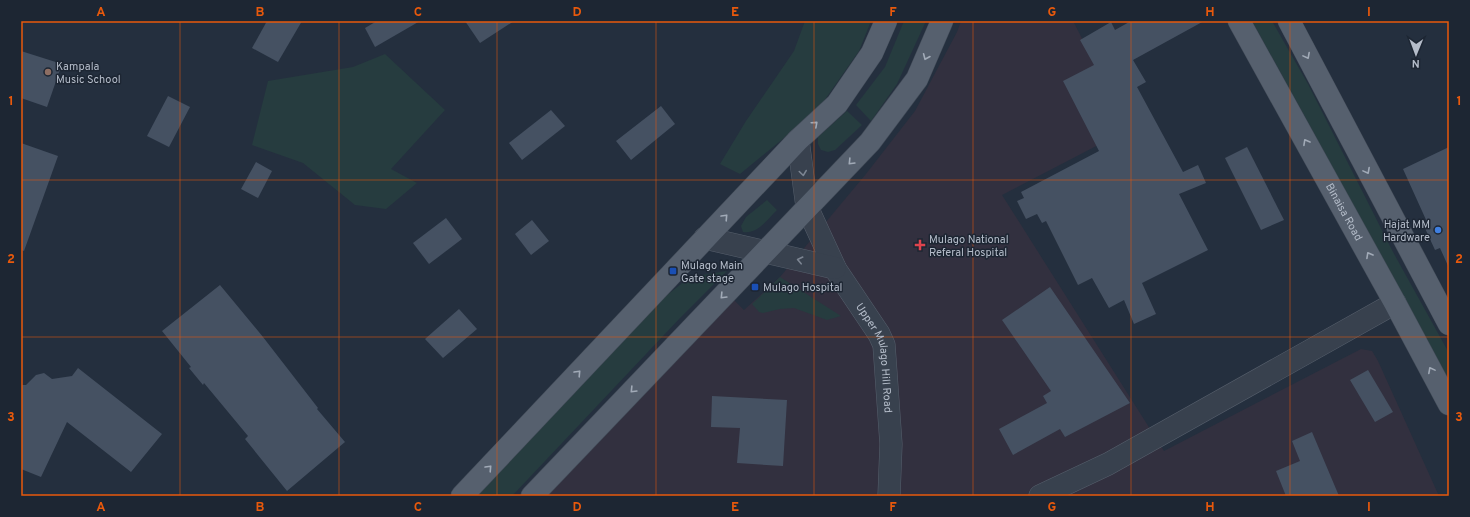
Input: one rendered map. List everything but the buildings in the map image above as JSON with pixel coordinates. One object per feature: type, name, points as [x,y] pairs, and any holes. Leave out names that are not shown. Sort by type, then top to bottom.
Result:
[{"type":"main road","points":[[462,496],[798,140],[837,104],[872,53],[886,21]]},
{"type":"main road","points":[[532,496],[870,142],[917,79],[942,21]]},
{"type":"main road","name":"Binaisa Road","points":[[1239,21],[1395,303],[1449,404]]},
{"type":"main road","points":[[1289,21],[1443,299],[1449,324]]},
{"type":"street","name":"Upper Mulago Hill Road","points":[[798,140],[807,207],[835,268],[880,334],[884,345],[890,444],[889,496]]},
{"type":"street","points":[[705,238],[835,268]]},
{"type":"street","points":[[1040,496],[1108,464],[1395,303]]},
{"type":"shaded area","name":"Mulago National Referal Hospital","points":[[961,21],[1073,21],[1129,129],[1002,195],[1164,451],[1361,349],[1372,351],[1378,361],[1439,496],[545,496],[731,297],[744,310],[780,277],[866,174],[915,111],[957,32]]},
{"type":"green space","points":[[805,21],[871,21],[859,51],[817,111],[740,174],[720,164],[746,121],[794,51]]},
{"type":"green space","points":[[904,21],[926,21],[897,84],[871,121],[856,105],[885,67]]},
{"type":"green space","points":[[1252,21],[1272,21],[1308,84],[1393,252],[1449,353],[1449,383],[1304,115]]},
{"type":"green space","points":[[385,54],[445,110],[391,169],[417,183],[386,209],[355,205],[303,163],[252,145],[268,81],[353,67]]},
{"type":"green space","points":[[847,111],[862,125],[835,150],[828,152],[821,150],[818,144],[818,137]]},
{"type":"green space","points":[[767,200],[777,210],[758,229],[743,232],[741,226],[746,217]]},
{"type":"green space","points":[[727,271],[680,318],[512,496],[475,496],[657,303],[690,277]]},
{"type":"green space","points":[[780,277],[841,316],[827,320],[794,308],[780,309],[763,313],[759,312],[752,304]]},
{"type":"place","name":"Kampala Music School","points":[[48,72]]},
{"type":"place","name":"Hajat MM Hardware","points":[[1438,230]]},
{"type":"place","name":"Mulago National Referal Hospital","points":[[920,245]]},
{"type":"place","name":"Mulago Main Gate stage","points":[[673,271]]},
{"type":"place","name":"Mulago Hospital","points":[[755,287]]}]
